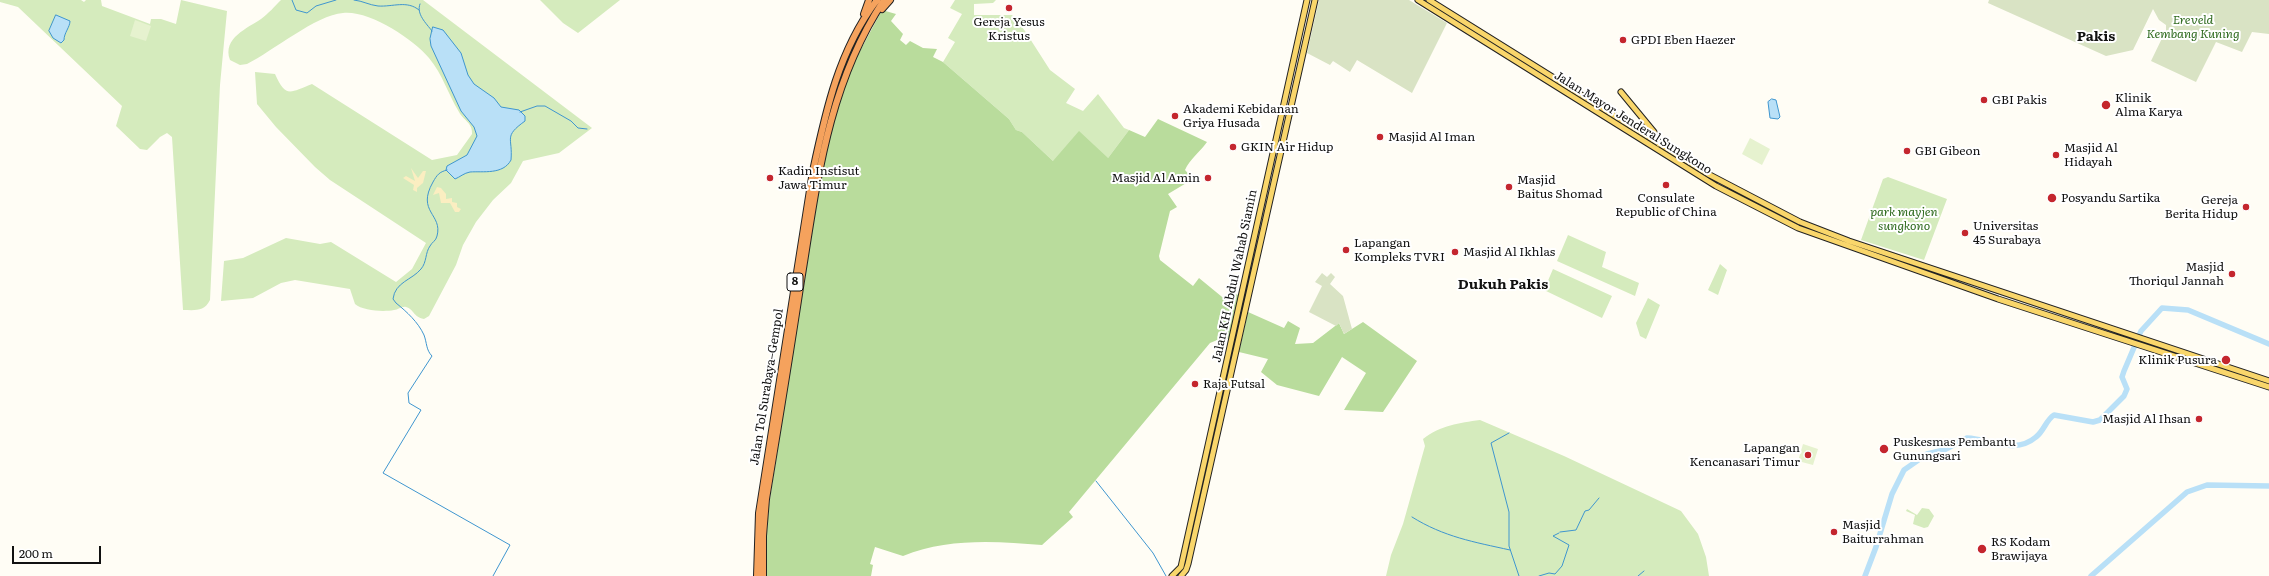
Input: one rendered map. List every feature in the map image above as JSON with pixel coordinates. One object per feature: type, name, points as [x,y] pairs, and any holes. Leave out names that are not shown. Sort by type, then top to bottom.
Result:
[{"type":"highway","points":[[854,35],[869,0]]},
{"type":"highway","name":"Jalan Tol Surabaya–Gempol","points":[[757,576],[758,532],[762,488],[813,171],[835,81],[854,35],[877,0]]},
{"type":"highway","name":"Jalan Tol Surabaya–Gempol","points":[[763,576],[763,536],[766,499],[818,178],[831,114],[837,94],[855,51],[884,0]]},
{"type":"highway","points":[[870,23],[890,0]]},
{"type":"main road","name":"Jalan KH Abdul Wahab Siamin","points":[[1173,576],[1181,567],[1306,0]]},
{"type":"main road","name":"Jalan KH Abdul Wahab Siamin","points":[[1181,576],[1188,564],[1251,287],[1281,145],[1315,0]]},
{"type":"main road","name":"Jalan Mayor Jenderal Sungkono","points":[[1418,0],[1472,31],[1708,174],[1773,209],[1849,241],[2269,381]]},
{"type":"main road","name":"Jalan Mayor Jenderal Sungkono","points":[[1429,0],[1472,31],[1716,186],[1779,220],[1918,271],[2269,387]]},
{"type":"main road","points":[[1300,30],[1307,32]]},
{"type":"main road","points":[[1621,92],[1654,132],[1659,144]]},
{"type":"main road","points":[[1274,146],[1281,145]]},
{"type":"main road","points":[[1274,146],[1280,151]]},
{"type":"main road","points":[[1245,278],[1248,281],[1252,280]]},
{"type":"main road","points":[[1243,286],[1251,287]]},
{"type":"main road","points":[[2148,348],[2151,346],[2150,341]]},
{"type":"main road","points":[[2155,350],[2154,345],[2158,344]]},
{"type":"main road","points":[[1222,383],[1229,385]]},
{"type":"main road","points":[[1200,480],[1203,482],[1207,481]]},
{"type":"main road","points":[[1198,489],[1205,490]]},
{"type":"green space","points":[[0,0],[81,0],[84,2],[86,0],[101,0],[102,6],[150,24],[151,19],[161,19],[176,24],[181,0],[227,11],[220,85],[210,300],[205,307],[199,310],[183,310],[172,137],[167,133],[160,137],[147,150],[140,149],[116,126],[122,106],[18,7],[0,2]]},
{"type":"green space","points":[[281,0],[423,0],[592,128],[559,153],[523,161],[511,183],[493,200],[476,222],[463,245],[456,265],[429,316],[424,319],[418,317],[411,309],[406,307],[390,311],[368,310],[355,304],[350,289],[295,280],[281,283],[253,298],[221,301],[224,261],[243,258],[286,238],[320,244],[331,242],[396,282],[412,269],[426,243],[330,180],[315,167],[276,127],[257,104],[255,72],[275,74],[282,87],[289,91],[298,90],[312,84],[432,160],[457,155],[472,134],[471,127],[459,112],[434,64],[422,50],[390,27],[365,16],[354,13],[332,15],[295,34],[247,64],[240,65],[230,60],[229,52],[233,40],[243,30],[264,17]]},
{"type":"green space","points":[[540,0],[620,0],[578,33],[563,23]]},
{"type":"green space","points":[[955,0],[996,0],[993,3],[974,4],[974,15],[1012,15],[1025,31],[1050,70],[1075,89],[1066,103],[1083,111],[1098,94],[1124,128],[1129,130],[1108,158],[1053,161],[1022,132],[1016,130],[1009,119],[943,62],[955,42],[948,38],[962,14],[950,8]]},
{"type":"green space","points":[[1319,0],[1409,0],[1447,23],[1412,93],[1357,60],[1350,72],[1333,61],[1330,65],[1307,53]]},
{"type":"green space","name":"Ereveld Kembang Kuning","points":[[1989,0],[2269,0],[2269,34],[2252,32],[2242,52],[2216,42],[2196,82],[2151,61],[2166,30],[2166,25],[2159,20],[2153,9],[2133,50],[2106,56],[1988,3]]},
{"type":"green space","points":[[882,10],[896,14],[891,21],[903,34],[900,40],[906,45],[910,41],[923,48],[937,49],[933,57],[943,62],[1009,119],[1016,130],[1022,132],[1053,161],[1079,131],[1108,158],[1129,130],[1145,137],[1158,119],[1207,142],[1185,170],[1193,179],[1168,194],[1177,207],[1170,211],[1159,256],[1160,260],[1193,286],[1199,278],[1227,301],[1233,294],[1240,295],[1229,339],[1222,338],[1210,343],[1069,512],[1073,517],[1042,545],[1007,542],[971,542],[937,546],[903,556],[875,547],[870,564],[873,565],[871,576],[767,576],[766,545],[769,505],[820,183],[839,98],[853,64]]},
{"type":"green space","points":[[135,20],[151,26],[146,41],[130,36]]},
{"type":"green space","points":[[1750,138],[1770,149],[1762,165],[1742,154]]},
{"type":"green space","name":"park mayjen sungkono","points":[[1888,177],[1947,199],[1924,260],[1861,240],[1883,179]]},
{"type":"green space","points":[[1568,235],[1606,252],[1602,267],[1639,283],[1635,296],[1557,261]]},
{"type":"green space","points":[[1720,264],[1727,270],[1718,295],[1708,290]]},
{"type":"green space","points":[[1553,269],[1612,296],[1602,318],[1544,290]]},
{"type":"green space","points":[[1322,273],[1327,277],[1331,273],[1335,277],[1330,284],[1343,296],[1352,329],[1344,334],[1339,323],[1336,326],[1309,312],[1322,286],[1315,282]]},
{"type":"green space","points":[[1648,298],[1660,305],[1646,339],[1640,336],[1636,323]]},
{"type":"green space","points":[[1248,312],[1284,328],[1288,321],[1300,328],[1295,344],[1313,343],[1339,323],[1344,334],[1363,322],[1417,361],[1383,412],[1344,410],[1366,373],[1342,357],[1319,396],[1277,385],[1261,372],[1268,359],[1239,352]]},
{"type":"green space","points":[[1480,420],[1564,456],[1681,511],[1698,534],[1706,557],[1709,576],[1386,576],[1391,555],[1403,524],[1425,446],[1423,439],[1443,428]]},
{"type":"green space","name":"Lapangan Kencanasari Timur","points":[[1803,444],[1818,449],[1813,465],[1798,461]]},
{"type":"green space","points":[[1922,508],[1929,509],[1934,516],[1928,527],[1924,528],[1913,524],[1915,515],[1906,511],[1907,509],[1917,515]]},
{"type":"sand","points":[[411,168],[418,178],[423,171],[426,171],[423,183],[417,188],[417,192],[413,190],[414,185],[403,178],[406,176],[415,181]]},
{"type":"sand","points":[[437,187],[441,188],[446,194],[446,199],[452,198],[452,202],[457,203],[457,207],[461,209],[459,212],[455,212],[450,203],[441,203],[439,193],[433,195]]},
{"type":"water","points":[[56,15],[70,21],[64,40],[61,43],[53,38],[49,31]]},
{"type":"water","points":[[433,27],[443,30],[461,53],[468,75],[474,84],[494,98],[501,107],[519,110],[525,116],[525,121],[511,134],[511,160],[503,168],[492,171],[470,172],[455,179],[446,170],[447,166],[467,155],[477,136],[474,127],[461,111],[431,46],[430,39]]},
{"type":"water","points":[[1772,99],[1776,100],[1780,117],[1778,119],[1770,118],[1768,102]]},
{"type":"waterway","points":[[292,0],[296,10],[307,13],[316,6],[336,0]]},
{"type":"waterway","points":[[354,0],[378,6],[410,5],[419,10]]},
{"type":"waterway","points":[[420,4],[420,15],[432,31]]},
{"type":"waterway","points":[[520,112],[537,106],[545,106],[571,121],[578,128],[587,129]]},
{"type":"waterway","points":[[447,170],[440,173],[436,177],[427,200],[428,206],[437,222],[438,229],[436,238],[428,249],[421,269],[400,285],[394,293],[393,299],[396,303],[419,326],[432,356],[408,393],[409,403],[421,410],[383,473],[510,545],[493,576]]},
{"type":"waterway","points":[[1865,576],[1876,547],[1892,494],[1904,470],[1927,454],[1944,450],[1967,438],[2003,445],[2020,445],[2039,435],[2054,415],[2093,422],[2100,420],[2124,396],[2127,389],[2122,377],[2141,331],[2162,308],[2188,310],[2269,344]]},
{"type":"waterway","points":[[1509,433],[1491,443],[1509,512],[1509,546],[1519,576]]},
{"type":"waterway","points":[[1096,481],[1153,553],[1166,576]]},
{"type":"waterway","points":[[2091,576],[2187,492],[2207,485],[2269,486]]},
{"type":"waterway","points":[[1560,532],[1576,530],[1585,511],[1589,510],[1599,498]]},
{"type":"waterway","points":[[1412,517],[1424,524],[1448,534],[1510,550]]},
{"type":"waterway","points":[[1539,576],[1549,573],[1555,574],[1562,566],[1569,545],[1553,536],[1559,533]]},
{"type":"waterway","points":[[1638,576],[1644,571]]},
{"type":"place","name":"Gereja Yesus Kristus","points":[[1009,8]]},
{"type":"place","name":"GPDI Eben Haezer","points":[[1623,40]]},
{"type":"place","name":"GBI Pakis","points":[[1984,100]]},
{"type":"place","name":"Klinik Alma Karya","points":[[2106,105]]},
{"type":"place","name":"Akademi Kebidanan Griya Husada","points":[[1175,116]]},
{"type":"place","name":"Masjid Al Iman","points":[[1380,137]]},
{"type":"place","name":"GKIN Air Hidup","points":[[1233,147]]},
{"type":"place","name":"GBI Gibeon","points":[[1907,151]]},
{"type":"place","name":"Masjid Al Hidayah","points":[[2056,155]]},
{"type":"place","name":"Kadin Instisut Jawa Timur","points":[[770,178]]},
{"type":"place","name":"Masjid Al Amin","points":[[1208,178]]},
{"type":"place","name":"Consulate Republic of China","points":[[1666,185]]},
{"type":"place","name":"Masjid Baitus Shomad","points":[[1509,187]]},
{"type":"place","name":"Posyandu Sartika","points":[[2052,198]]},
{"type":"place","name":"Gereja Berita Hidup","points":[[2246,207]]},
{"type":"place","name":"Universitas 45 Surabaya","points":[[1965,233]]},
{"type":"place","name":"Lapangan Kompleks TVRI","points":[[1346,250]]},
{"type":"place","name":"Masjid Al Ikhlas","points":[[1455,252]]},
{"type":"place","name":"Masjid Thoriqul Jannah","points":[[2232,274]]},
{"type":"place","name":"Klinik Pusura","points":[[2226,360]]},
{"type":"place","name":"Raja Futsal","points":[[1195,384]]},
{"type":"place","name":"Masjid Al Ihsan","points":[[2199,419]]},
{"type":"place","name":"Puskesmas Pembantu Gunungsari","points":[[1884,449]]},
{"type":"place","name":"Lapangan Kencanasari Timur","points":[[1808,455]]},
{"type":"place","name":"Masjid Baiturrahman","points":[[1834,532]]},
{"type":"place","name":"RS Kodam Brawijaya","points":[[1982,549]]},
{"type":"district","name":"Pakis","points":[[2096,37]]},
{"type":"district","name":"Dukuh Pakis","points":[[1503,285]]}]
